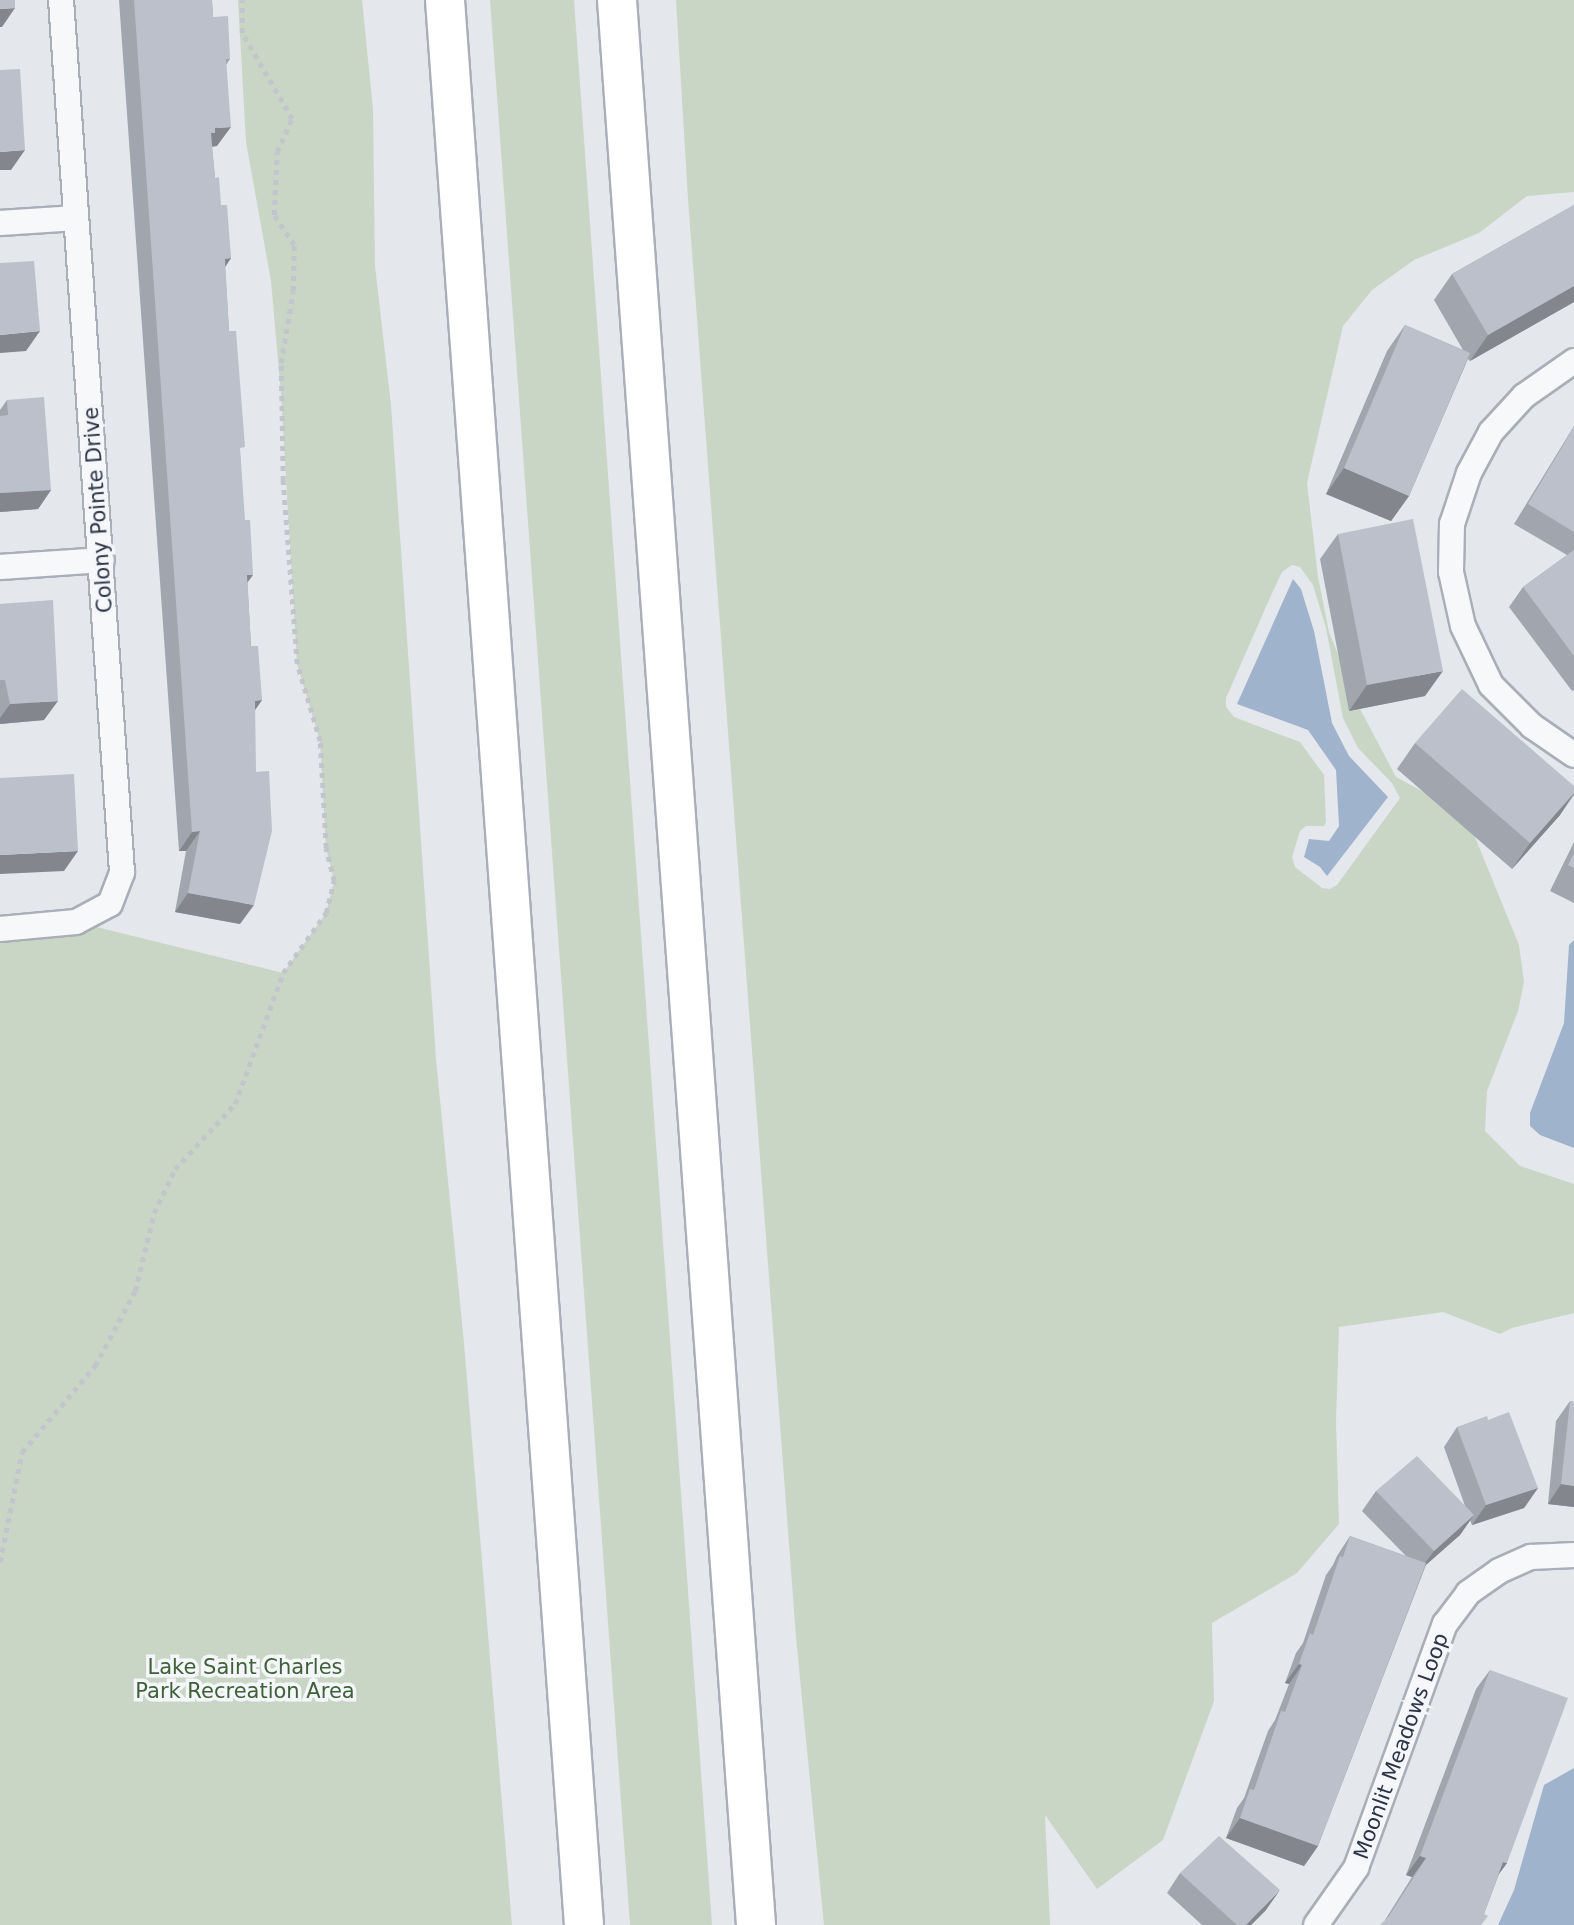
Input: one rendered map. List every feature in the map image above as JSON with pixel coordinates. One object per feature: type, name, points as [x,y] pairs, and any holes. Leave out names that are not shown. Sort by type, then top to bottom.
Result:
[{"type":"highway","points":[[445,0],[584,1925]]},
{"type":"highway","points":[[617,0],[756,1925]]},
{"type":"street","name":"Colony Pointe Drive","points":[[0,929],[76,922],[110,904],[122,872],[61,0]]},
{"type":"street","points":[[0,223],[76,218]]},
{"type":"street","points":[[1574,361],[1524,396],[1490,432],[1469,473],[1452,524],[1451,572],[1463,626],[1491,685],[1532,726],[1574,755]]},
{"type":"street","points":[[0,567],[102,560]]},
{"type":"street","name":"Moonlit Meadows Loop","points":[[1316,1925],[1356,1868],[1445,1624],[1468,1593],[1499,1571],[1531,1557],[1574,1555]]},
{"type":"path","points":[[0,1562],[22,1452],[95,1366],[135,1291],[154,1213],[174,1168],[235,1104],[283,973],[326,913],[334,881],[326,848],[320,741],[297,664],[283,481],[281,363],[293,291],[294,245],[274,215],[277,152],[292,119],[242,33],[242,0]]},
{"type":"green space","name":"Lake Saint Charles Park Recreation Area","points":[[238,0],[362,0],[373,109],[375,266],[391,405],[436,1059],[464,1343],[512,1925],[0,1925],[0,929],[76,922],[283,973],[326,913],[334,881],[326,848],[320,741],[297,664],[281,394],[271,281],[246,142]]},
{"type":"green space","points":[[490,0],[574,0],[712,1925],[630,1925]]},
{"type":"green space","points":[[676,0],[1574,0],[1574,192],[1527,196],[1479,233],[1414,260],[1372,290],[1343,326],[1307,483],[1318,577],[1329,632],[1359,707],[1396,777],[1466,815],[1519,945],[1524,982],[1518,1011],[1487,1091],[1485,1131],[1520,1166],[1574,1184],[1574,1313],[1512,1328],[1500,1334],[1443,1312],[1339,1327],[1336,1422],[1339,1524],[1297,1573],[1212,1623],[1214,1701],[1163,1840],[1097,1889],[1045,1815],[1050,1925],[824,1925],[796,1637],[688,199]],"holes":[[[1292,565],[1300,567],[1313,585],[1326,628],[1343,718],[1358,748],[1392,783],[1400,798],[1337,885],[1330,889],[1322,888],[1295,867],[1292,857],[1300,831],[1306,826],[1324,826],[1326,822],[1324,775],[1300,742],[1234,717],[1226,707],[1226,698],[1282,572]]]},
{"type":"water","points":[[1293,579],[1301,589],[1314,631],[1332,723],[1349,756],[1388,797],[1327,876],[1320,867],[1304,857],[1309,839],[1329,841],[1339,826],[1336,770],[1308,730],[1237,704]]},
{"type":"water","points":[[1574,940],[1574,1148],[1540,1135],[1530,1126],[1530,1113],[1564,1023],[1569,945]]},
{"type":"water","points":[[1574,1768],[1574,1925],[1498,1925],[1514,1890],[1544,1785]]},
{"type":"building","points":[[0,0],[15,0],[15,8],[0,9]]},
{"type":"building","points":[[134,0],[212,0],[213,17],[228,16],[230,59],[226,59],[231,127],[215,128],[215,133],[211,133],[215,178],[219,177],[221,205],[227,205],[231,258],[225,259],[229,331],[236,331],[245,447],[240,448],[245,520],[250,520],[253,575],[247,575],[251,646],[258,646],[262,700],[255,701],[256,772],[269,771],[272,831],[254,905],[188,893],[200,831],[192,832]]},
{"type":"building","points":[[20,69],[25,150],[0,152],[0,70]]},
{"type":"building","points":[[1574,205],[1574,286],[1488,335],[1452,274]]},
{"type":"building","points":[[34,261],[40,331],[0,335],[0,263]]},
{"type":"building","points":[[1405,325],[1470,353],[1409,496],[1344,468]]},
{"type":"building","points":[[44,397],[51,490],[0,493],[0,416],[8,415],[7,400]]},
{"type":"building","points":[[1574,427],[1574,532],[1528,504]]},
{"type":"building","points":[[1413,519],[1443,671],[1367,685],[1338,534]]},
{"type":"building","points":[[1574,550],[1574,656],[1523,587]]},
{"type":"building","points":[[53,600],[58,701],[10,704],[5,680],[0,680],[0,604]]},
{"type":"building","points":[[1462,689],[1574,786],[1574,793],[1530,843],[1415,743]]},
{"type":"building","points":[[74,774],[78,851],[0,855],[0,778]]},
{"type":"building","points":[[1574,853],[1574,868],[1568,865]]},
{"type":"building","points":[[1570,1401],[1574,1402],[1574,1486],[1561,1484]]},
{"type":"building","points":[[1509,1412],[1538,1488],[1486,1505],[1457,1427],[1487,1416],[1488,1420]]},
{"type":"building","points":[[1417,1456],[1474,1515],[1434,1551],[1376,1491]]},
{"type":"building","points":[[1350,1536],[1426,1563],[1318,1846],[1240,1818],[1250,1789],[1254,1790],[1281,1711],[1285,1712],[1310,1633],[1313,1635],[1340,1556],[1343,1557]]},
{"type":"building","points":[[1490,1670],[1568,1698],[1507,1863],[1503,1862],[1484,1914],[1488,1916],[1481,1925],[1380,1925],[1389,1916],[1426,1858],[1420,1856]]},
{"type":"building","points":[[1219,1836],[1280,1890],[1246,1925],[1237,1925],[1180,1873]]}]
